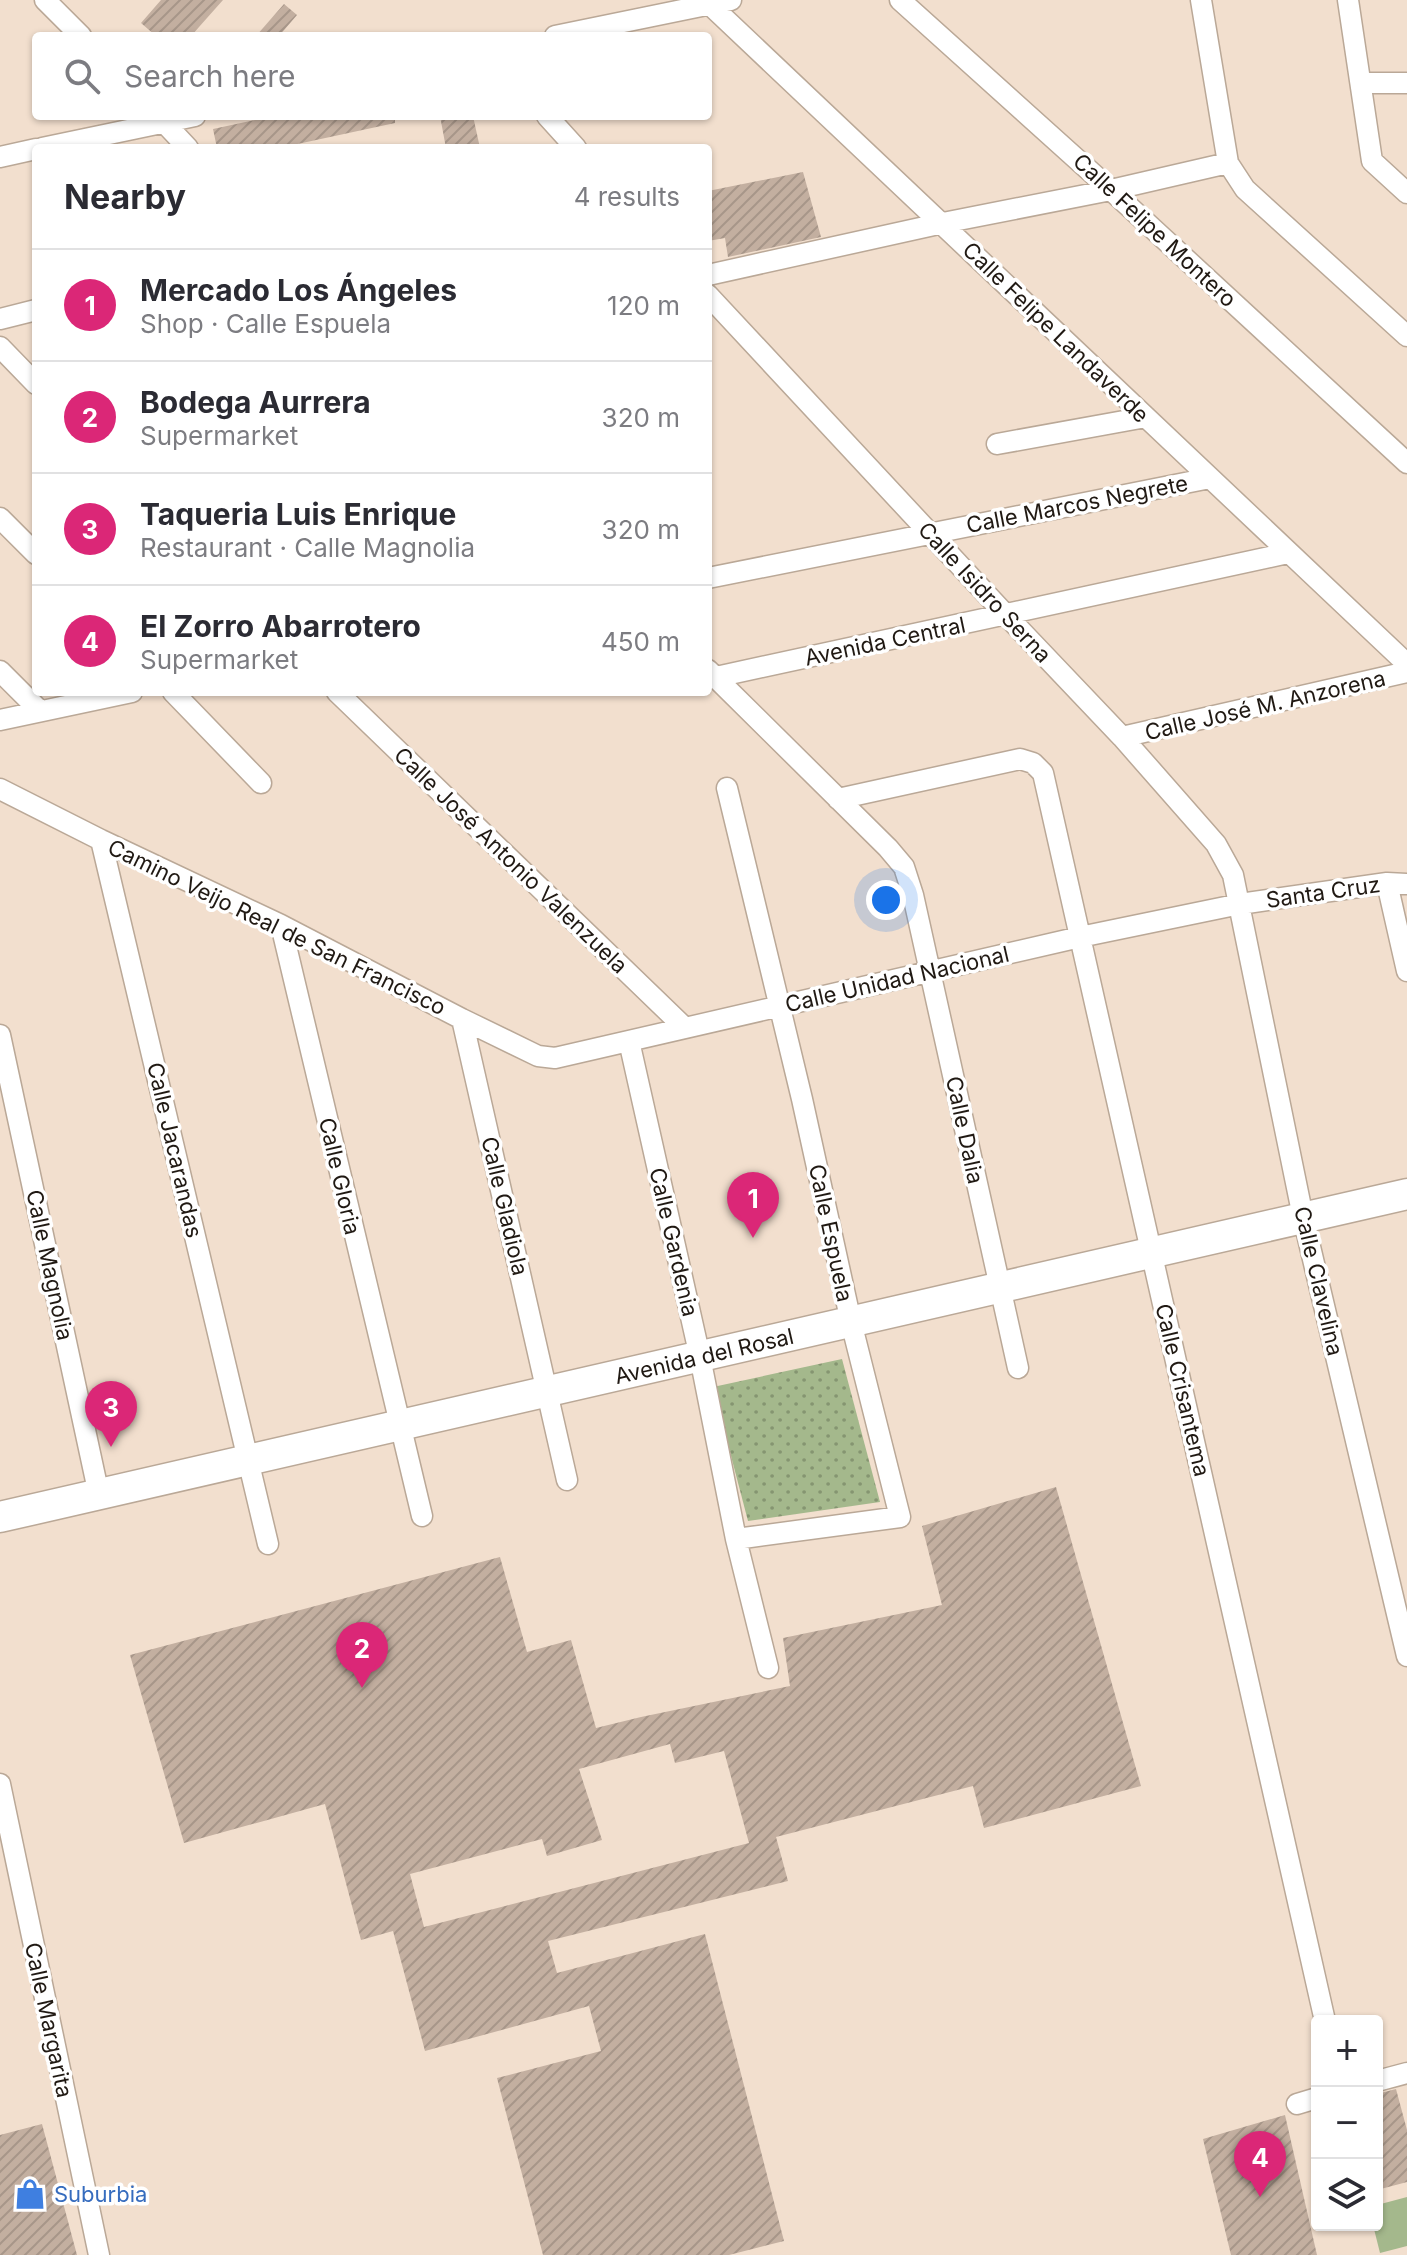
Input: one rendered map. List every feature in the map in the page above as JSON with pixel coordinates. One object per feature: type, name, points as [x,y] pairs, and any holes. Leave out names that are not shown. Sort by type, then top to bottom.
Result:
[{"type":"street","points":[[45,0],[77,32]]},
{"type":"street","points":[[573,32],[707,2],[731,0]]},
{"type":"street","name":"Calle Felipe Montero","points":[[900,0],[1407,463]]},
{"type":"street","points":[[1201,0],[1228,163],[1245,189],[1407,336]]},
{"type":"street","points":[[1348,0],[1372,161],[1407,193]]},
{"type":"street","name":"Calle Felipe Landaverde","points":[[707,2],[1407,664]]},
{"type":"street","points":[[1361,83],[1407,83]]},
{"type":"street","points":[[59,144],[161,120],[184,144]]},
{"type":"street","points":[[551,120],[572,144]]},
{"type":"street","points":[[0,157],[32,150]]},
{"type":"street","points":[[712,274],[1228,163]]},
{"type":"street","name":"Calle Isidro Serna","points":[[712,299],[1122,737],[1216,844],[1233,875],[1240,904]]},
{"type":"street","points":[[0,319],[32,311]]},
{"type":"street","points":[[5,358],[32,381]]},
{"type":"street","points":[[997,444],[1146,417]]},
{"type":"street","name":"Calle Marcos Negrete","points":[[712,577],[1210,478]]},
{"type":"street","points":[[0,518],[32,550]]},
{"type":"street","name":"Avenida Central","points":[[712,674],[1288,553]]},
{"type":"street","points":[[0,671],[40,711]]},
{"type":"street","name":"Calle José M. Anzorena","points":[[1122,737],[1407,672]]},
{"type":"street","name":"Calle Dalia","points":[[712,674],[904,867],[931,972],[1018,1368]]},
{"type":"street","points":[[0,720],[113,696]]},
{"type":"street","points":[[177,696],[261,783]]},
{"type":"street","name":"Calle José Antonio Valenzuela","points":[[341,696],[685,1028]]},
{"type":"street","name":"Calle Crisantema","points":[[838,799],[1020,759],[1033,763],[1043,773],[1324,2015]]},
{"type":"street","name":"Calle Espuela","points":[[727,788],[851,1322],[900,1517],[736,1539]]},
{"type":"street","name":"Camino Veijo Real de San Francisco","points":[[0,789],[281,925],[538,1056],[555,1058]]},
{"type":"street","name":"Calle Jacarandas","points":[[101,840],[268,1544]]},
{"type":"street","points":[[1397,884],[1407,971]]},
{"type":"street","name":"Santa Cruz","points":[[1240,904],[1397,884]]},
{"type":"street","name":"Calle Unidad Nacional","points":[[555,1058],[1080,937],[1240,904]]},
{"type":"street","name":"Calle Clavelina","points":[[1240,904],[1303,1217],[1407,1656]]},
{"type":"street","name":"Calle Gloria","points":[[281,925],[422,1516]]},
{"type":"street","name":"Calle Gladiola","points":[[462,1019],[567,1480]]},
{"type":"street","name":"Calle Magnolia","points":[[0,1035],[99,1495]]},
{"type":"street","name":"Calle Gardenia","points":[[629,1041],[700,1357],[736,1539],[768,1668]]},
{"type":"street","name":"Avenida del Rosal","points":[[0,1517],[1407,1194]]},
{"type":"street","name":"Calle Margarita","points":[[0,1784],[99,2255]]},
{"type":"street","points":[[1383,2079],[1407,2073]]},
{"type":"green space","points":[[842,1359],[880,1502],[748,1521],[713,1387]]},
{"type":"green space","points":[[1407,2197],[1407,2246],[1380,2253],[1374,2231],[1383,2231],[1383,2203]]},
{"type":"building","points":[[161,0],[223,0],[195,32],[151,32],[141,23]]},
{"type":"building","points":[[284,4],[297,15],[282,32],[260,32]]},
{"type":"building","points":[[255,120],[395,120],[395,123],[298,144],[216,144],[213,129]]},
{"type":"building","points":[[441,120],[474,120],[479,144],[445,144]]},
{"type":"building","points":[[803,172],[821,237],[728,257],[725,238],[712,240],[712,190]]},
{"type":"building","points":[[1056,1487],[1141,1786],[984,1828],[973,1786],[776,1837],[788,1881],[548,1941],[557,1973],[705,1934],[784,2241],[729,2255],[543,2255],[497,2078],[601,2051],[589,2006],[425,2051],[393,1931],[361,1940],[325,1804],[184,1843],[130,1655],[500,1557],[527,1652],[571,1640],[596,1728],[790,1686],[783,1638],[942,1605],[922,1526]],"holes":[[[670,1744],[675,1763],[724,1751],[749,1843],[424,1927],[410,1874],[542,1839],[547,1856],[602,1840],[579,1769]]]},
{"type":"building","points":[[1396,2089],[1407,2130],[1407,2182],[1383,2188],[1383,2159],[1383,2092]]},
{"type":"building","points":[[1285,2115],[1317,2255],[1231,2255],[1203,2139]]},
{"type":"building","name":"Suburbia","points":[[42,2124],[77,2255],[0,2255],[0,2135]]},
{"type":"place","name":"Mercado Los Ángeles","points":[[753,1238]]},
{"type":"place","name":"Taqueria Luis Enrique","points":[[111,1447]]},
{"type":"place","name":"Bodega Aurrera","points":[[362,1688]]},
{"type":"place","name":"Suburbia","points":[[30,2194]]},
{"type":"place","name":"El Zorro Abarrotero","points":[[1260,2197]]}]
